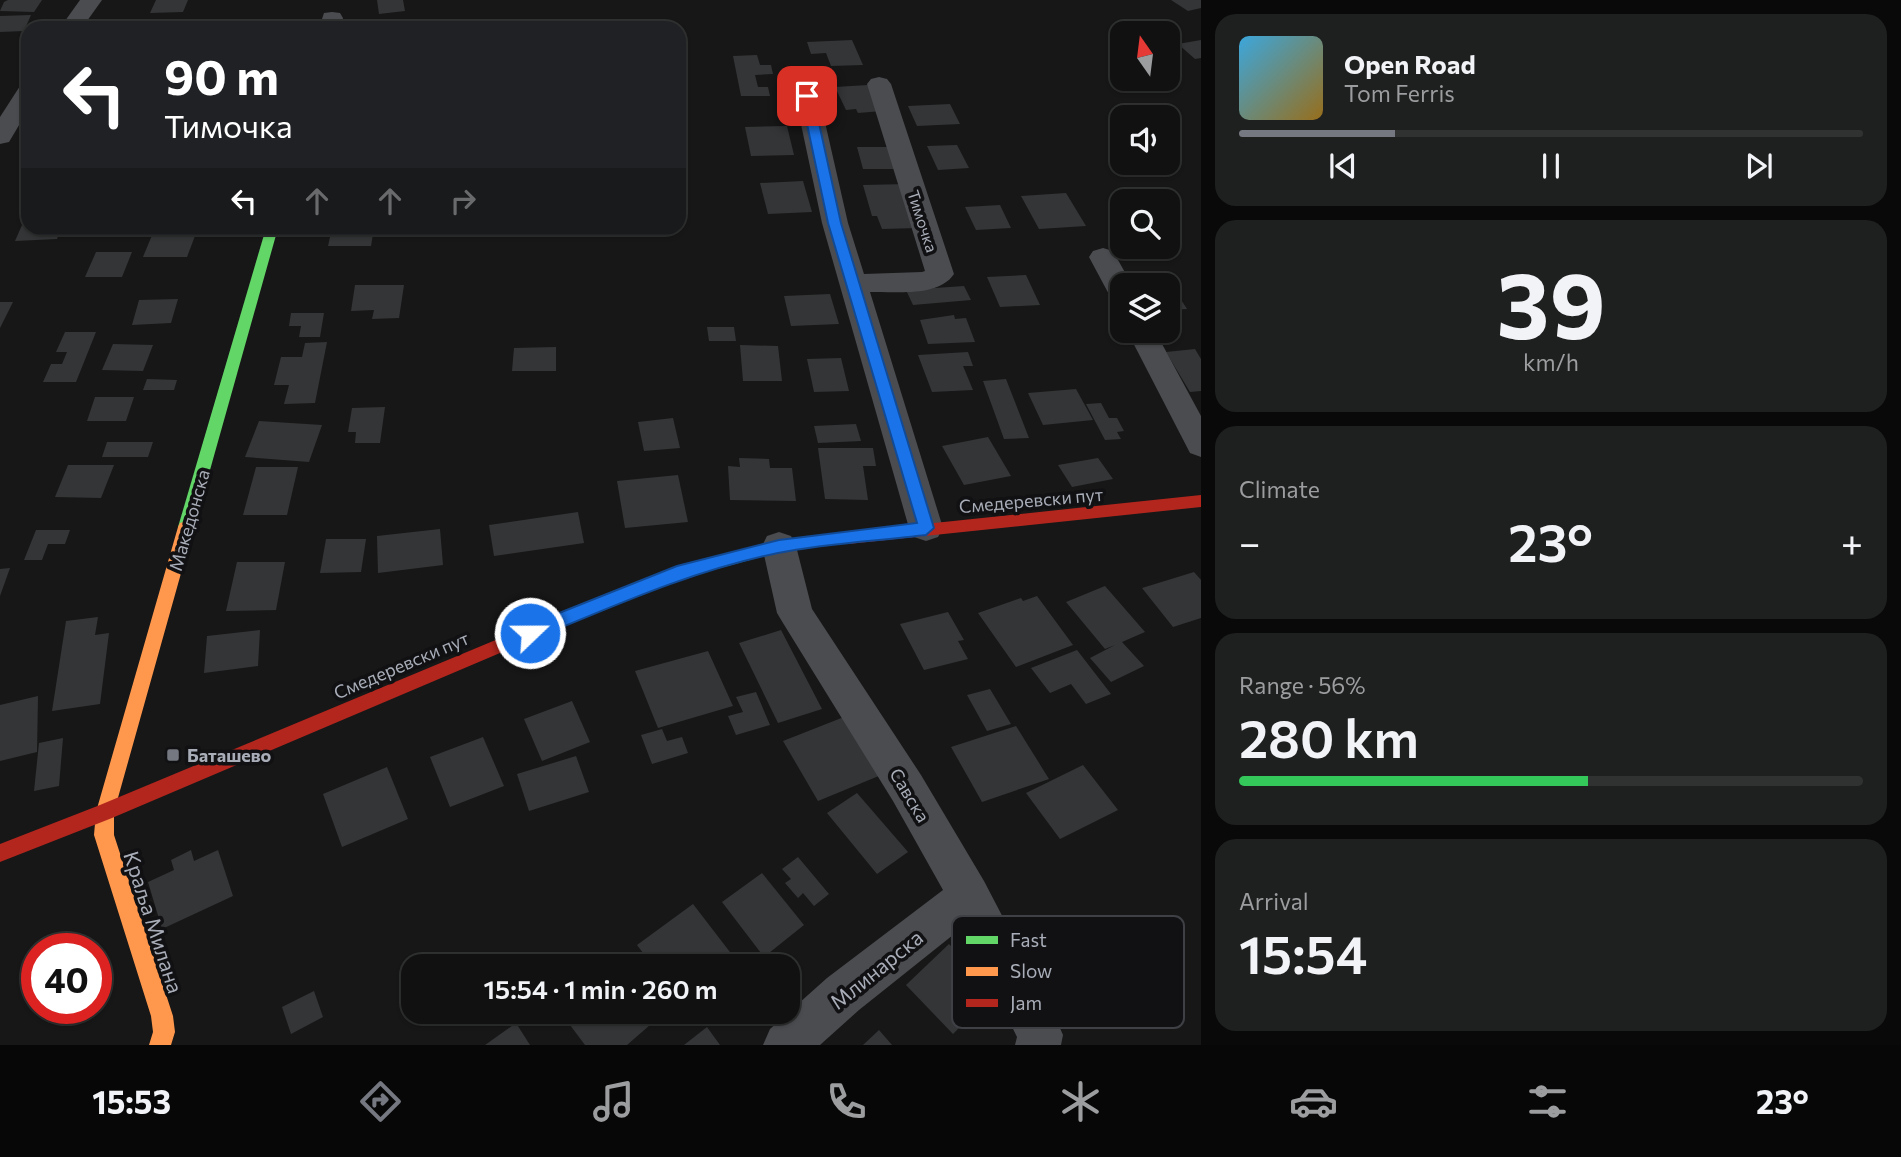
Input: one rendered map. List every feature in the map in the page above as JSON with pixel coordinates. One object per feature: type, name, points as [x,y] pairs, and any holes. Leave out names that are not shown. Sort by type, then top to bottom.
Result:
[{"type":"street","points":[[76,21],[91,0]]},
{"type":"street","name":"Тимочка","points":[[853,284],[928,281],[940,274],[879,83]]},
{"type":"street","points":[[807,96],[835,223],[926,528]]},
{"type":"street","points":[[0,136],[21,102]]},
{"type":"street","name":"Македонска","points":[[105,812],[270,235]]},
{"type":"street","points":[[1103,257],[1111,273]]},
{"type":"street","points":[[1147,343],[1201,445]]},
{"type":"street","name":"Смедеревски пут","points":[[0,853],[105,812],[405,684],[677,573],[779,546],[926,528],[1201,501]]},
{"type":"street","name":"Савска","points":[[779,546],[795,613],[907,788],[979,916]]},
{"type":"street","name":"Краља Милана","points":[[105,812],[104,835],[162,1016],[164,1032],[160,1045]]},
{"type":"street","name":"Млинарска","points":[[786,1045],[843,994],[969,896]]},
{"type":"street","name":"Савска","points":[[1036,1028],[1040,1035],[1038,1045]]},
{"type":"building","points":[[8,0],[42,0],[34,12],[0,11]]},
{"type":"building","points":[[156,0],[188,0],[183,12],[150,13]]},
{"type":"building","points":[[377,0],[403,0],[405,11],[379,14]]},
{"type":"building","points":[[1171,0],[1201,0],[1201,8],[1188,11]]},
{"type":"building","points":[[31,15],[28,21],[21,21],[21,31],[0,32],[0,16]]},
{"type":"building","points":[[852,40],[863,65],[831,66],[826,53],[811,54],[807,42]]},
{"type":"building","points":[[1201,40],[1201,58],[1195,59],[1180,44]]},
{"type":"building","points":[[757,55],[760,65],[771,65],[773,74],[755,75],[758,87],[768,87],[770,96],[741,96],[733,56]]},
{"type":"building","points":[[868,85],[882,111],[858,113],[856,109],[846,110],[835,87]]},
{"type":"building","points":[[950,104],[960,124],[917,126],[908,106]]},
{"type":"building","points":[[787,126],[794,155],[751,156],[745,127]]},
{"type":"building","points":[[957,145],[969,168],[938,170],[927,146]]},
{"type":"building","points":[[857,147],[894,147],[900,169],[863,169]]},
{"type":"building","points":[[803,181],[812,212],[768,214],[760,183]]},
{"type":"building","points":[[908,184],[918,228],[882,229],[877,216],[872,216],[863,185]]},
{"type":"building","points":[[1066,193],[1086,226],[1039,229],[1021,196]]},
{"type":"building","points":[[1000,205],[1011,228],[976,230],[965,207]]},
{"type":"building","points":[[21,227],[21,235],[58,235],[57,239],[15,241]]},
{"type":"building","points":[[152,235],[195,235],[187,257],[143,257]]},
{"type":"building","points":[[330,235],[373,235],[371,246],[328,246]]},
{"type":"building","points":[[96,252],[132,252],[122,277],[85,277]]},
{"type":"building","points":[[1026,275],[1040,305],[1000,307],[987,277]]},
{"type":"building","points":[[355,285],[404,285],[399,318],[372,319],[374,310],[351,311]]},
{"type":"building","points":[[964,286],[971,300],[913,305],[906,290]]},
{"type":"building","points":[[830,294],[839,324],[791,326],[784,296]]},
{"type":"building","points":[[1180,298],[1187,309],[1180,309]]},
{"type":"building","points":[[178,299],[171,323],[132,325],[139,300]]},
{"type":"building","points":[[0,302],[13,302],[0,328]]},
{"type":"building","points":[[291,313],[324,313],[320,337],[299,337],[301,326],[289,326]]},
{"type":"building","points":[[954,315],[955,319],[966,318],[975,342],[928,344],[920,320]]},
{"type":"building","points":[[707,327],[734,327],[736,341],[709,341]]},
{"type":"building","points":[[65,332],[96,332],[76,382],[43,382],[51,364],[62,364],[67,352],[56,352]]},
{"type":"building","points":[[327,342],[315,403],[284,404],[289,385],[274,385],[281,357],[302,357],[305,343]]},
{"type":"building","points":[[113,344],[153,345],[143,371],[102,370]]},
{"type":"building","points":[[740,345],[778,346],[782,381],[743,381]]},
{"type":"building","points":[[556,347],[556,371],[512,371],[514,348]]},
{"type":"building","points":[[1195,349],[1201,359],[1201,391],[1190,392],[1166,352]]},
{"type":"building","points":[[968,352],[973,366],[963,366],[973,390],[932,392],[918,355]]},
{"type":"building","points":[[841,358],[849,391],[814,392],[807,359]]},
{"type":"building","points":[[147,379],[177,380],[174,390],[143,390]]},
{"type":"building","points":[[1006,379],[1029,438],[1004,439],[983,381]]},
{"type":"building","points":[[1076,389],[1093,420],[1043,425],[1028,393]]},
{"type":"building","points":[[95,397],[134,397],[126,421],[87,421]]},
{"type":"building","points":[[1101,403],[1109,418],[1117,418],[1124,431],[1117,432],[1121,439],[1105,440],[1086,404]]},
{"type":"building","points":[[385,407],[380,443],[355,443],[356,432],[348,432],[352,408]]},
{"type":"building","points":[[673,418],[680,448],[644,451],[638,422]]},
{"type":"building","points":[[259,421],[322,425],[309,462],[245,457]]},
{"type":"building","points":[[856,424],[861,441],[818,443],[814,426]]},
{"type":"building","points":[[988,437],[1011,476],[964,485],[942,446]]},
{"type":"building","points":[[107,442],[153,442],[148,457],[102,457]]},
{"type":"building","points":[[818,448],[873,448],[876,466],[863,466],[868,500],[825,499]]},
{"type":"building","points":[[739,458],[769,459],[770,468],[792,468],[796,501],[730,500],[728,466],[740,467]]},
{"type":"building","points":[[1098,458],[1113,479],[1072,487],[1058,465]]},
{"type":"building","points":[[68,465],[114,465],[101,498],[55,497]]},
{"type":"building","points":[[256,467],[298,467],[287,515],[243,515]]},
{"type":"building","points":[[678,475],[688,522],[625,528],[617,481]]},
{"type":"building","points":[[578,512],[584,543],[494,556],[489,525]]},
{"type":"building","points":[[440,529],[443,565],[378,573],[377,536]]},
{"type":"building","points":[[36,530],[70,530],[65,544],[48,544],[42,560],[24,560]]},
{"type":"building","points":[[326,539],[366,539],[361,572],[320,573]]},
{"type":"building","points":[[237,562],[285,562],[276,610],[226,611]]},
{"type":"building","points":[[10,568],[0,596],[0,569]]},
{"type":"building","points":[[1194,572],[1201,580],[1201,618],[1173,627],[1142,588]]},
{"type":"building","points":[[1105,586],[1145,632],[1122,642],[1144,666],[1111,682],[1090,658],[1115,645],[1105,649],[1066,602]]},
{"type":"building","points":[[1037,596],[1073,645],[1016,667],[978,613],[1021,598],[1023,601]]},
{"type":"building","points":[[948,612],[964,640],[958,641],[968,659],[924,670],[900,624]]},
{"type":"building","points":[[98,617],[95,635],[109,633],[100,704],[52,711],[66,621]]},
{"type":"building","points":[[260,630],[258,666],[204,673],[207,636]]},
{"type":"building","points":[[781,630],[822,709],[778,723],[739,643]]},
{"type":"building","points":[[1077,650],[1111,694],[1086,704],[1071,684],[1050,693],[1031,668]]},
{"type":"building","points":[[708,651],[733,706],[658,728],[635,671]]},
{"type":"building","points":[[990,689],[1011,724],[987,731],[967,695]]},
{"type":"building","points":[[756,692],[770,725],[736,735],[728,716],[743,712],[736,697]]},
{"type":"building","points":[[38,696],[37,752],[0,761],[0,705]]},
{"type":"building","points":[[572,701],[590,742],[542,761],[524,719]]},
{"type":"building","points":[[849,715],[886,773],[818,801],[783,741]]},
{"type":"building","points":[[1016,726],[1049,779],[982,802],[951,747]]},
{"type":"building","points":[[662,729],[667,741],[682,737],[688,753],[652,764],[641,735]]},
{"type":"building","points":[[483,737],[504,786],[450,807],[430,757]]},
{"type":"building","points":[[63,738],[59,786],[34,791],[39,743]]},
{"type":"building","points":[[576,756],[589,792],[529,811],[517,774]]},
{"type":"building","points":[[1083,765],[1118,810],[1060,839],[1026,793]]},
{"type":"building","points":[[387,767],[408,819],[342,847],[323,794]]},
{"type":"building","points":[[857,793],[908,852],[877,874],[827,813]]},
{"type":"building","points":[[191,850],[194,861],[218,850],[233,896],[162,929],[148,882],[174,870],[171,860]]},
{"type":"building","points":[[798,857],[829,894],[814,906],[803,893],[798,898],[785,883],[791,879],[782,869]]},
{"type":"building","points":[[762,873],[804,925],[768,954],[762,954],[722,902]]},
{"type":"building","points":[[693,904],[731,954],[644,954],[637,945]]},
{"type":"building","points":[[949,944],[952,947],[952,1028],[959,1028],[953,1034],[906,985]]},
{"type":"building","points":[[314,991],[323,1017],[291,1034],[282,1007]]},
{"type":"building","points":[[517,1024],[530,1045],[485,1045]]},
{"type":"building","points":[[569,1024],[651,1024],[627,1045],[585,1045]]},
{"type":"building","points":[[707,1027],[720,1045],[684,1045]]},
{"type":"building","points":[[879,1030],[892,1045],[863,1045]]},
{"type":"traffic: fast","points":[[186,527],[270,235]]},
{"type":"traffic: fast","points":[[515,639],[677,573],[779,546],[848,538]]},
{"type":"traffic: slow","points":[[160,1045],[164,1032],[162,1016],[104,835],[105,812],[186,527]]},
{"type":"traffic: jam","points":[[848,538],[1201,501]]},
{"type":"traffic: jam","points":[[0,853],[105,812],[515,639]]},
{"type":"place","name":"Баташево","points":[[173,755]]},
{"type":"route","points":[[530,633],[677,573],[779,546],[926,528],[835,223],[807,96]]}]
